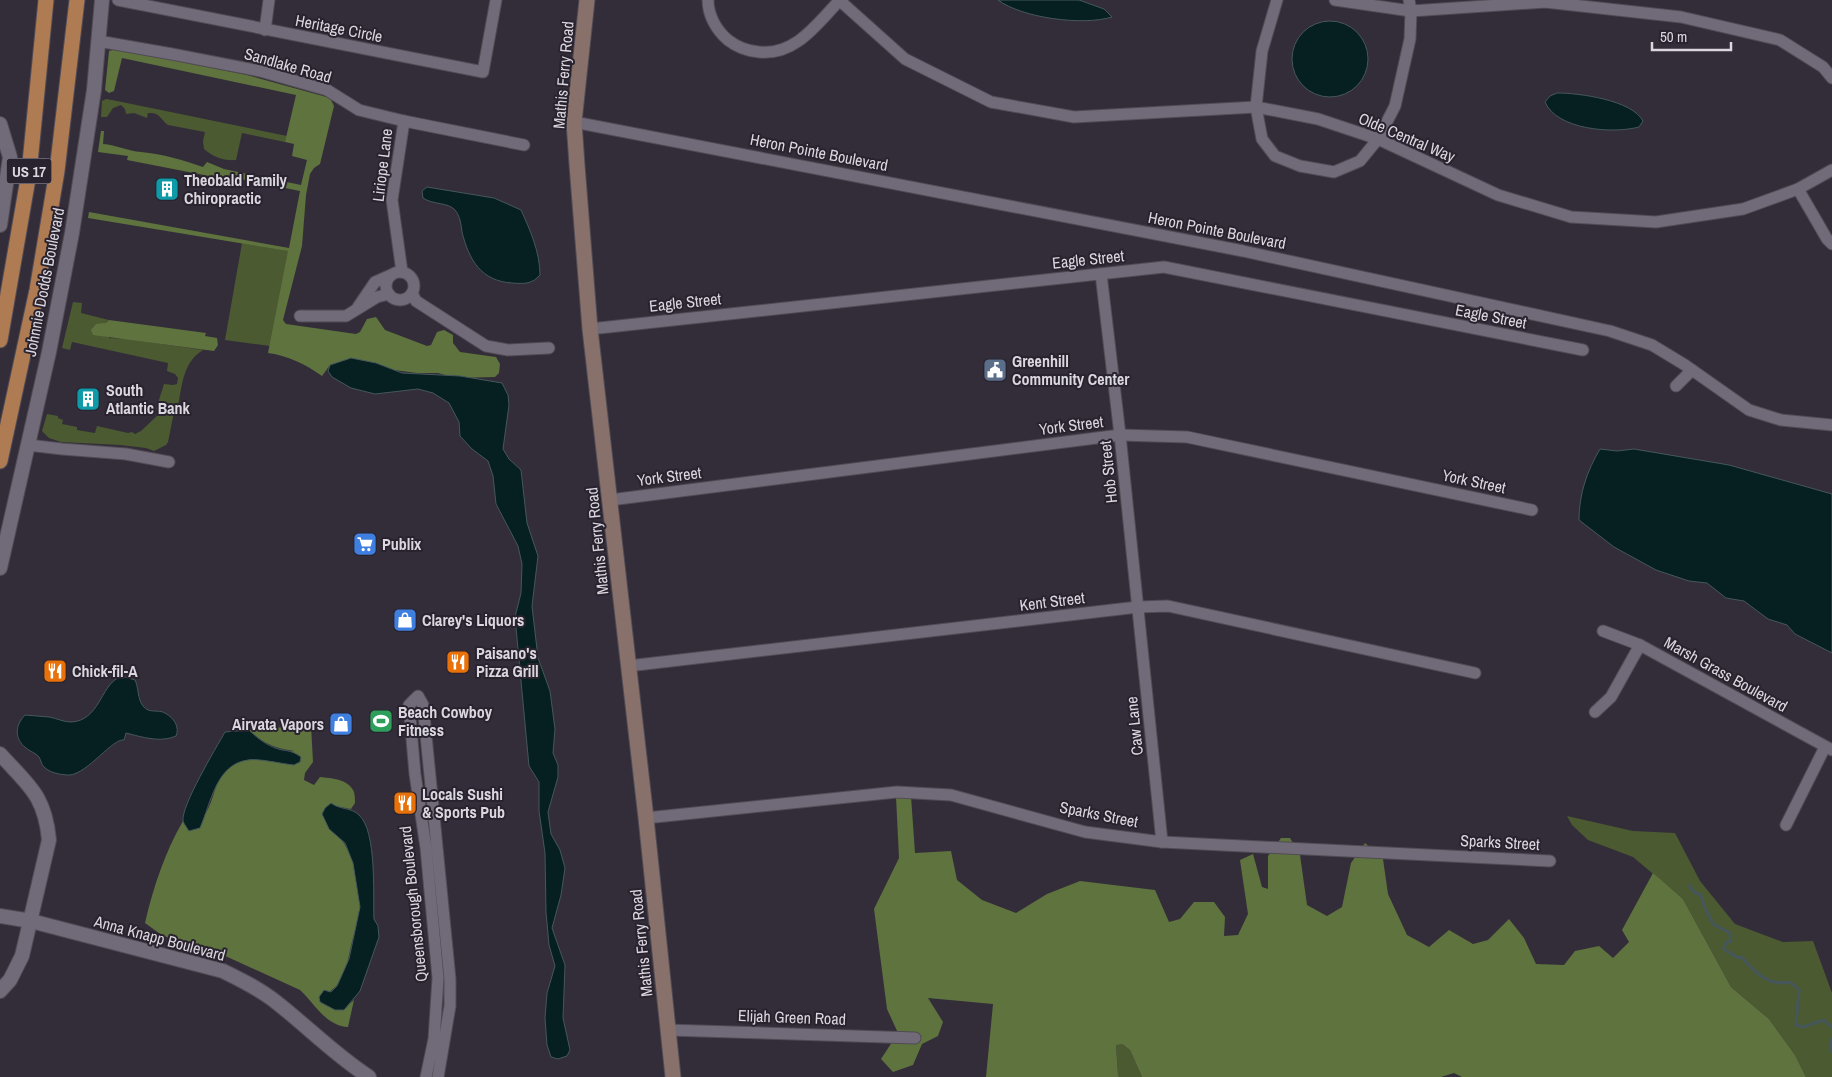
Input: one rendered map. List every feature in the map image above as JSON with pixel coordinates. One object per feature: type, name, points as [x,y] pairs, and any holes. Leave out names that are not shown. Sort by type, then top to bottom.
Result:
[{"type":"highway","name":"Johnnie Dodds Boulevard","points":[[0,340],[29,172],[46,0]]},
{"type":"highway","name":"Johnnie Dodds Boulevard","points":[[0,461],[37,290],[56,171],[77,0]]},
{"type":"main road","name":"Mathis Ferry Road","points":[[587,0],[574,122],[590,328],[646,818],[672,1077]]},
{"type":"street","name":"Johnnie Dodds Boulevard","points":[[0,568],[49,352],[72,233],[94,90],[102,0]]},
{"type":"street","name":"Heritage Circle","points":[[118,0],[483,72],[496,0]]},
{"type":"street","points":[[265,30],[269,0]]},
{"type":"street","points":[[708,0],[708,9],[723,35],[735,45],[745,50],[769,53],[794,45],[807,35],[839,0]]},
{"type":"street","name":"Olde Central Way","points":[[839,0],[905,60],[991,102],[1074,117],[1256,108],[1318,119],[1378,139],[1498,195],[1571,217],[1656,222],[1743,209],[1798,189],[1832,170]]},
{"type":"street","points":[[1277,0],[1262,51],[1256,108],[1262,139],[1275,156],[1300,166],[1334,172],[1360,161],[1378,139],[1395,106],[1410,39],[1410,6]]},
{"type":"street","points":[[1335,0],[1410,6],[1545,2],[1681,17],[1780,40],[1823,68],[1832,78]]},
{"type":"street","points":[[1636,12],[1638,0]]},
{"type":"street","name":"Sandlake Road","points":[[98,41],[260,71],[327,90],[359,110],[524,145]]},
{"type":"street","name":"Liriope Lane","points":[[397,273],[392,200],[404,121]]},
{"type":"street","name":"Heron Pointe Boulevard","points":[[574,122],[1244,251],[1610,331],[1652,345],[1749,410],[1781,420],[1832,425]]},
{"type":"street","points":[[0,124],[10,157],[0,225]]},
{"type":"street","points":[[1798,189],[1827,239],[1832,244]]},
{"type":"street","name":"Eagle Street","points":[[590,328],[1164,267],[1583,350]]},
{"type":"street","points":[[397,273],[386,284],[389,294],[393,298],[404,299],[412,292]]},
{"type":"street","points":[[354,312],[375,282],[397,273],[411,277],[414,282],[412,292],[416,301],[486,346],[508,350],[549,348]]},
{"type":"street","name":"Hob Street","points":[[1101,274],[1138,607]]},
{"type":"street","points":[[300,316],[346,316],[377,297],[389,294]]},
{"type":"street","points":[[1676,386],[1692,370]]},
{"type":"street","name":"York Street","points":[[610,500],[1120,435],[1187,437],[1532,510]]},
{"type":"street","points":[[28,445],[62,450],[126,454],[169,462]]},
{"type":"street","name":"Kent Street","points":[[628,666],[1138,607],[1168,606],[1475,673]]},
{"type":"street","name":"Caw Lane","points":[[1138,607],[1162,842]]},
{"type":"street","name":"Marsh Grass Boulevard","points":[[1603,631],[1640,645],[1829,748]]},
{"type":"street","points":[[1595,712],[1611,697],[1640,645]]},
{"type":"street","name":"Queensborough Boulevard","points":[[426,1077],[434,1040],[438,978],[426,848],[415,774],[409,705],[418,696],[423,705],[450,979],[450,1006],[438,1077]]},
{"type":"street","points":[[1786,825],[1829,748]]},
{"type":"street","points":[[0,754],[37,795],[47,821],[49,840],[32,922],[22,956],[10,980],[0,991]]},
{"type":"street","name":"Sparks Street","points":[[646,818],[897,792],[952,795],[1085,832],[1162,842],[1550,861]]},
{"type":"street","name":"Anna Knapp Boulevard","points":[[0,916],[32,922],[223,971],[275,1001],[347,1063],[368,1077]]},
{"type":"street","name":"Elijah Green Road","points":[[668,1030],[915,1038]]},
{"type":"green space","points":[[116,49],[247,75],[330,98],[334,106],[320,164],[310,174],[306,195],[302,246],[283,320],[286,324],[356,334],[360,332],[367,319],[376,317],[385,330],[427,346],[431,345],[437,332],[444,330],[453,335],[453,343],[460,352],[496,357],[500,364],[499,373],[495,377],[456,378],[438,373],[417,373],[341,363],[330,365],[322,376],[296,361],[268,353],[288,251],[88,218],[89,212],[289,248],[300,191],[231,177],[228,187],[208,183],[209,176],[127,160],[128,156],[98,152],[101,131],[104,131],[103,144],[165,156],[203,167],[207,162],[224,169],[301,185],[307,160],[292,156],[294,144],[285,142],[296,95],[122,58],[114,91],[109,93],[105,90],[109,51]]},
{"type":"green space","points":[[106,99],[287,136],[285,142],[242,133],[236,160],[223,159],[204,149],[205,132],[168,125],[160,116],[155,114],[148,113],[147,118],[134,113],[126,114],[125,109],[121,105],[113,108],[107,117],[101,117],[102,101]]},
{"type":"green space","points":[[242,243],[289,251],[270,346],[225,340]]},
{"type":"green space","points":[[73,302],[82,303],[81,313],[109,320],[106,323],[109,338],[203,350],[196,355],[187,368],[182,382],[178,407],[174,412],[166,445],[154,451],[146,448],[120,445],[61,442],[49,438],[42,431],[47,414],[58,416],[58,418],[63,420],[62,424],[77,427],[77,430],[95,433],[97,426],[135,434],[141,431],[159,414],[160,412],[156,409],[164,384],[177,384],[178,378],[175,374],[167,371],[168,363],[72,342],[70,350],[62,348]]},
{"type":"green space","points":[[109,320],[206,333],[205,336],[217,338],[218,345],[214,351],[93,335],[91,330],[96,324],[106,323]]},
{"type":"green space","points":[[311,725],[313,762],[305,773],[304,780],[314,785],[320,777],[338,780],[347,783],[354,791],[355,796],[355,803],[351,809],[335,806],[329,829],[344,843],[357,875],[359,917],[346,967],[340,982],[328,993],[319,997],[323,1003],[332,1008],[344,1009],[354,1000],[348,1027],[340,1026],[327,1019],[300,990],[210,949],[163,936],[145,923],[160,870],[183,821],[189,831],[204,816],[219,779],[227,768],[247,759],[294,751],[270,745],[249,730]]},
{"type":"green space","points":[[911,796],[915,853],[951,851],[957,880],[982,900],[1016,913],[1047,894],[1080,881],[1155,890],[1169,922],[1180,919],[1194,902],[1214,902],[1225,917],[1224,936],[1238,935],[1248,914],[1240,860],[1253,854],[1262,887],[1268,889],[1268,856],[1281,838],[1290,838],[1300,855],[1307,905],[1327,916],[1342,907],[1351,863],[1365,843],[1383,859],[1388,894],[1407,935],[1429,947],[1449,930],[1473,944],[1488,940],[1509,919],[1524,938],[1536,964],[1564,965],[1575,951],[1599,946],[1613,958],[1629,942],[1622,930],[1653,873],[1683,899],[1731,987],[1769,1019],[1795,1055],[1806,1077],[1462,1077],[1454,1073],[1441,1077],[1142,1077],[1130,1050],[1122,1044],[1116,1045],[1119,1077],[986,1077],[993,1004],[928,998],[943,1022],[938,1036],[922,1044],[913,1065],[893,1072],[881,1059],[898,1033],[887,1009],[874,909],[899,858],[896,797]]},
{"type":"green space","points":[[1567,816],[1633,831],[1675,833],[1700,881],[1735,924],[1783,942],[1813,941],[1832,993],[1832,1077],[1806,1077],[1795,1055],[1769,1019],[1731,987],[1683,899],[1633,857],[1588,840],[1572,825]]},
{"type":"green space","points":[[1116,1044],[1122,1044],[1130,1050],[1142,1077],[1119,1077]]},
{"type":"shaded area","points":[[998,0],[1079,0],[1104,9],[1112,17],[1085,21],[1053,19],[1022,12]]},
{"type":"shaded area","points":[[1330,21],[1344,24],[1357,32],[1365,45],[1368,59],[1365,73],[1357,86],[1344,94],[1330,97],[1316,94],[1303,86],[1295,73],[1292,59],[1295,45],[1303,32],[1316,24]]},
{"type":"shaded area","points":[[1557,93],[1591,96],[1617,103],[1637,114],[1643,121],[1639,127],[1615,130],[1587,128],[1573,124],[1561,119],[1551,111],[1545,102],[1550,96]]},
{"type":"shaded area","points":[[427,187],[494,198],[521,210],[536,250],[540,275],[528,283],[512,283],[492,278],[484,273],[468,252],[457,212],[452,207],[423,198],[422,191]]},
{"type":"shaded area","points":[[351,358],[376,363],[402,373],[460,376],[502,383],[508,395],[509,405],[503,449],[509,459],[521,470],[527,523],[538,556],[532,606],[538,658],[550,691],[555,729],[553,753],[558,765],[558,777],[548,812],[551,834],[560,850],[565,868],[561,895],[552,928],[565,965],[563,1018],[570,1050],[567,1056],[558,1059],[551,1057],[547,1045],[545,1018],[547,993],[555,966],[549,945],[546,912],[545,853],[539,811],[539,782],[529,766],[515,617],[521,593],[522,564],[518,546],[496,504],[493,476],[488,461],[472,449],[460,436],[459,422],[449,403],[433,393],[418,389],[375,394],[351,388],[332,377],[328,371],[330,365]]},
{"type":"shaded area","points":[[1600,449],[1617,451],[1634,449],[1729,465],[1832,494],[1832,653],[1795,634],[1787,625],[1768,619],[1744,601],[1726,598],[1707,583],[1689,581],[1656,570],[1614,547],[1579,520],[1580,501],[1585,483]]},
{"type":"shaded area","points":[[125,677],[135,680],[140,700],[145,708],[165,713],[171,717],[177,726],[176,736],[157,739],[126,733],[124,740],[113,744],[84,768],[70,775],[63,775],[46,769],[40,758],[27,749],[19,740],[18,727],[25,715],[49,717],[68,722],[80,720],[94,710],[112,682],[118,678]]},
{"type":"shaded area","points":[[249,730],[268,745],[299,755],[301,757],[300,762],[294,765],[264,760],[248,760],[237,763],[229,769],[216,786],[200,828],[189,831],[183,821],[187,803],[225,732]]},
{"type":"shaded area","points":[[331,803],[356,812],[365,823],[369,835],[373,864],[374,919],[378,926],[379,937],[360,991],[344,1010],[335,1010],[320,1002],[319,997],[324,990],[331,992],[337,986],[349,959],[360,907],[353,863],[345,843],[329,829],[322,814]]},
{"type":"waterway","points":[[1689,885],[1694,892],[1701,895],[1713,924],[1730,933],[1731,941],[1727,942],[1724,949],[1738,958],[1742,957],[1752,969],[1764,978],[1778,983],[1792,984],[1799,990],[1796,1025],[1803,1027],[1824,1020],[1832,1028]]},
{"type":"waterway","points":[[1832,1039],[1830,1045],[1832,1052]]},
{"type":"place","name":"Theobald Family Chiropractic","points":[[167,189]]},
{"type":"place","name":"Greenhill Community Center","points":[[995,370]]},
{"type":"place","name":"South Atlantic Bank","points":[[88,399]]},
{"type":"place","name":"Publix","points":[[365,544]]},
{"type":"place","name":"Clarey's Liquors","points":[[405,620]]},
{"type":"place","name":"Paisano's Pizza Grill","points":[[458,662]]},
{"type":"place","name":"Chick-fil-A","points":[[55,671]]},
{"type":"place","name":"Beach Cowboy Fitness","points":[[381,721]]},
{"type":"place","name":"Airvata Vapors","points":[[341,724]]},
{"type":"place","name":"Locals Sushi & Sports Pub","points":[[405,803]]}]
